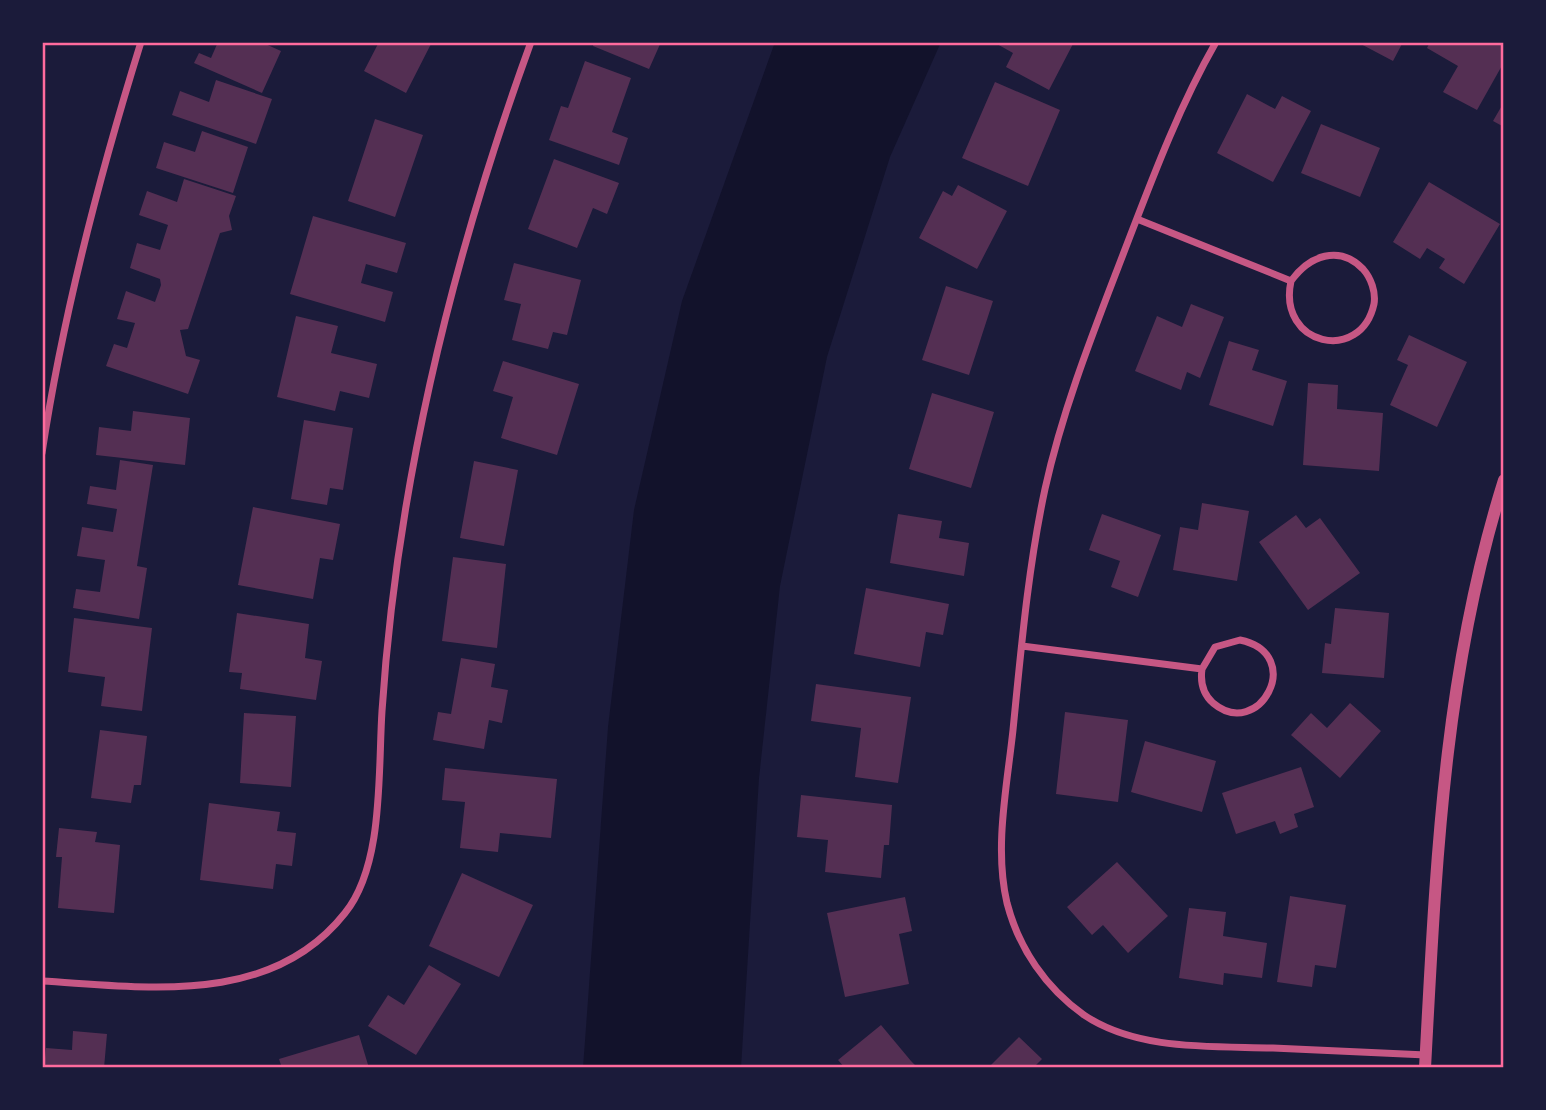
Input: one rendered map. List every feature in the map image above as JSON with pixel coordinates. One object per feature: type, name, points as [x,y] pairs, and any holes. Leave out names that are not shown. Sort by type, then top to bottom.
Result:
[{"type":"street","points":[[42,453],[59,354],[88,222],[141,42]]},
{"type":"street","points":[[42,981],[170,988],[241,980],[280,965],[320,939],[347,912],[361,888],[369,862],[376,808],[391,612],[421,435],[438,354],[483,185],[531,42]]},
{"type":"street","points":[[1216,42],[1187,100],[1136,219],[1086,352],[1055,449],[1038,526],[1022,646],[1002,839],[1003,880],[1015,926],[1026,951],[1051,987],[1103,1026],[1144,1039],[1426,1061],[1445,758],[1469,608],[1504,481]]},
{"type":"street","points":[[1136,219],[1291,281]]},
{"type":"street","points":[[1330,255],[1348,258],[1365,271],[1373,284],[1375,299],[1371,314],[1362,329],[1349,337],[1334,341],[1320,339],[1297,324],[1290,311],[1288,296],[1291,281],[1303,265],[1316,257],[1330,255]]},
{"type":"street","points":[[1231,640],[1248,642],[1268,658],[1273,684],[1270,692],[1257,706],[1248,711],[1230,712],[1207,696],[1201,678],[1202,669],[1215,647],[1231,640]]},
{"type":"street","points":[[1022,646],[1202,669]]},
{"type":"shaded area","points":[[775,42],[941,42],[890,157],[827,357],[780,586],[759,778],[741,1068],[583,1068],[608,727],[634,510],[682,301]]},
{"type":"building","points":[[218,42],[261,42],[281,51],[262,93],[194,63],[199,53],[211,58]]},
{"type":"building","points":[[379,42],[432,42],[406,93],[364,71]]},
{"type":"building","points":[[594,42],[661,42],[649,69],[593,46]]},
{"type":"building","points":[[1074,42],[1049,90],[1006,67],[1013,53],[997,44]]},
{"type":"building","points":[[1357,42],[1403,42],[1393,61]]},
{"type":"building","points":[[1430,42],[1504,42],[1504,62],[1477,110],[1443,92],[1458,66],[1427,48]]},
{"type":"building","points":[[585,61],[631,78],[612,132],[628,138],[619,165],[549,140],[561,106],[568,108]]},
{"type":"building","points":[[216,80],[272,99],[256,144],[172,115],[180,91],[209,102]]},
{"type":"building","points":[[995,82],[1060,110],[1028,186],[962,158]]},
{"type":"building","points":[[1247,94],[1275,109],[1282,96],[1311,111],[1273,182],[1217,153]]},
{"type":"building","points":[[1504,102],[1504,127],[1493,121]]},
{"type":"building","points":[[375,119],[423,135],[395,217],[348,201]]},
{"type":"building","points":[[1321,124],[1380,148],[1360,197],[1301,173]]},
{"type":"building","points":[[202,131],[248,147],[233,193],[156,168],[164,142],[195,152]]},
{"type":"building","points":[[554,159],[619,183],[607,214],[593,208],[577,248],[528,229]]},
{"type":"building","points":[[184,179],[236,196],[229,216],[232,230],[220,233],[188,329],[180,330],[186,356],[200,360],[188,394],[106,366],[114,344],[127,348],[135,323],[117,319],[126,291],[155,302],[161,285],[160,279],[130,268],[137,243],[160,250],[168,225],[139,215],[147,191],[177,202]]},
{"type":"building","points":[[1429,182],[1500,224],[1464,284],[1439,268],[1445,259],[1427,248],[1420,259],[1393,242]]},
{"type":"building","points":[[958,185],[1007,211],[977,269],[919,238],[943,191],[952,196]]},
{"type":"building","points":[[313,216],[406,243],[397,273],[366,264],[361,283],[393,292],[385,322],[290,294]]},
{"type":"building","points":[[514,263],[581,280],[567,335],[553,332],[548,349],[512,340],[521,304],[504,300]]},
{"type":"building","points":[[946,286],[993,301],[969,375],[922,360]]},
{"type":"building","points":[[1191,304],[1224,317],[1200,378],[1187,372],[1181,390],[1135,371],[1157,316],[1182,327]]},
{"type":"building","points":[[296,316],[338,326],[331,353],[377,364],[369,398],[340,391],[335,411],[277,397]]},
{"type":"building","points":[[1409,335],[1467,362],[1437,427],[1390,405],[1408,365],[1397,360]]},
{"type":"building","points":[[1229,341],[1259,350],[1252,370],[1287,381],[1273,426],[1209,405]]},
{"type":"building","points":[[503,361],[579,384],[557,455],[501,438],[513,397],[493,391]]},
{"type":"building","points":[[1308,383],[1338,385],[1337,409],[1383,413],[1379,471],[1303,465]]},
{"type":"building","points":[[932,393],[994,412],[971,488],[909,469]]},
{"type":"building","points":[[133,411],[190,418],[185,465],[96,455],[99,427],[131,431]]},
{"type":"building","points":[[304,420],[353,428],[343,490],[330,488],[327,505],[291,499]]},
{"type":"building","points":[[120,460],[153,465],[137,566],[147,568],[139,619],[73,608],[76,589],[100,592],[105,560],[77,556],[82,527],[113,532],[117,509],[87,504],[90,486],[116,490]]},
{"type":"building","points":[[474,461],[518,470],[504,546],[460,538]]},
{"type":"building","points":[[1202,503],[1249,511],[1237,581],[1173,570],[1180,527],[1198,530]]},
{"type":"building","points":[[253,507],[340,524],[333,560],[320,558],[313,599],[238,585]]},
{"type":"building","points":[[898,514],[942,521],[939,538],[969,543],[964,576],[890,563]]},
{"type":"building","points":[[1102,514],[1161,535],[1138,597],[1111,587],[1120,561],[1089,550]]},
{"type":"building","points":[[1296,515],[1306,528],[1320,518],[1360,573],[1308,610],[1259,542]]},
{"type":"building","points":[[453,557],[506,564],[497,648],[442,641]]},
{"type":"building","points":[[866,588],[949,604],[943,635],[926,632],[920,667],[854,654]]},
{"type":"building","points":[[1335,608],[1389,613],[1384,678],[1322,673],[1325,643],[1331,644]]},
{"type":"building","points":[[237,613],[309,624],[305,658],[322,661],[316,700],[240,689],[242,673],[229,672]]},
{"type":"building","points":[[74,618],[152,628],[142,711],[101,706],[105,677],[68,672]]},
{"type":"building","points":[[461,658],[495,664],[491,687],[508,690],[502,723],[489,720],[484,749],[433,740],[438,712],[451,714]]},
{"type":"building","points":[[816,684],[911,697],[898,783],[855,777],[861,728],[811,721]]},
{"type":"building","points":[[1350,703],[1381,731],[1340,778],[1291,735],[1311,713],[1327,728]]},
{"type":"building","points":[[1065,712],[1128,720],[1118,802],[1056,794]]},
{"type":"building","points":[[244,713],[296,716],[291,787],[240,783]]},
{"type":"building","points":[[100,730],[147,736],[141,785],[134,785],[131,803],[91,798]]},
{"type":"building","points":[[1145,741],[1216,761],[1202,812],[1131,792]]},
{"type":"building","points":[[1301,767],[1314,807],[1294,814],[1298,827],[1280,834],[1275,821],[1236,834],[1222,793]]},
{"type":"building","points":[[445,768],[557,779],[551,838],[500,833],[498,852],[460,848],[465,802],[442,800]]},
{"type":"building","points":[[801,795],[892,805],[889,845],[884,845],[881,878],[825,872],[828,840],[797,837]]},
{"type":"building","points":[[209,803],[280,812],[277,831],[296,833],[292,866],[276,864],[273,889],[200,880]]},
{"type":"building","points":[[59,828],[97,832],[95,842],[120,845],[114,913],[58,908],[62,857],[56,857]]},
{"type":"building","points":[[1117,862],[1168,916],[1128,953],[1103,925],[1092,935],[1067,907]]},
{"type":"building","points":[[462,873],[533,905],[499,977],[429,946]]},
{"type":"building","points":[[1290,896],[1346,905],[1336,968],[1315,965],[1312,987],[1277,982]]},
{"type":"building","points":[[905,897],[912,931],[899,934],[909,984],[845,997],[827,913]]},
{"type":"building","points":[[1189,908],[1226,912],[1223,936],[1267,943],[1262,978],[1224,973],[1223,985],[1179,978]]},
{"type":"building","points":[[429,965],[461,984],[416,1055],[368,1026],[388,995],[404,1005]]},
{"type":"building","points":[[881,1025],[918,1068],[845,1068],[838,1060]]},
{"type":"building","points":[[73,1031],[107,1034],[104,1068],[44,1068],[46,1048],[72,1050]]},
{"type":"building","points":[[359,1035],[369,1068],[282,1068],[279,1059]]},
{"type":"building","points":[[1019,1037],[1042,1059],[1033,1068],[988,1068]]}]
